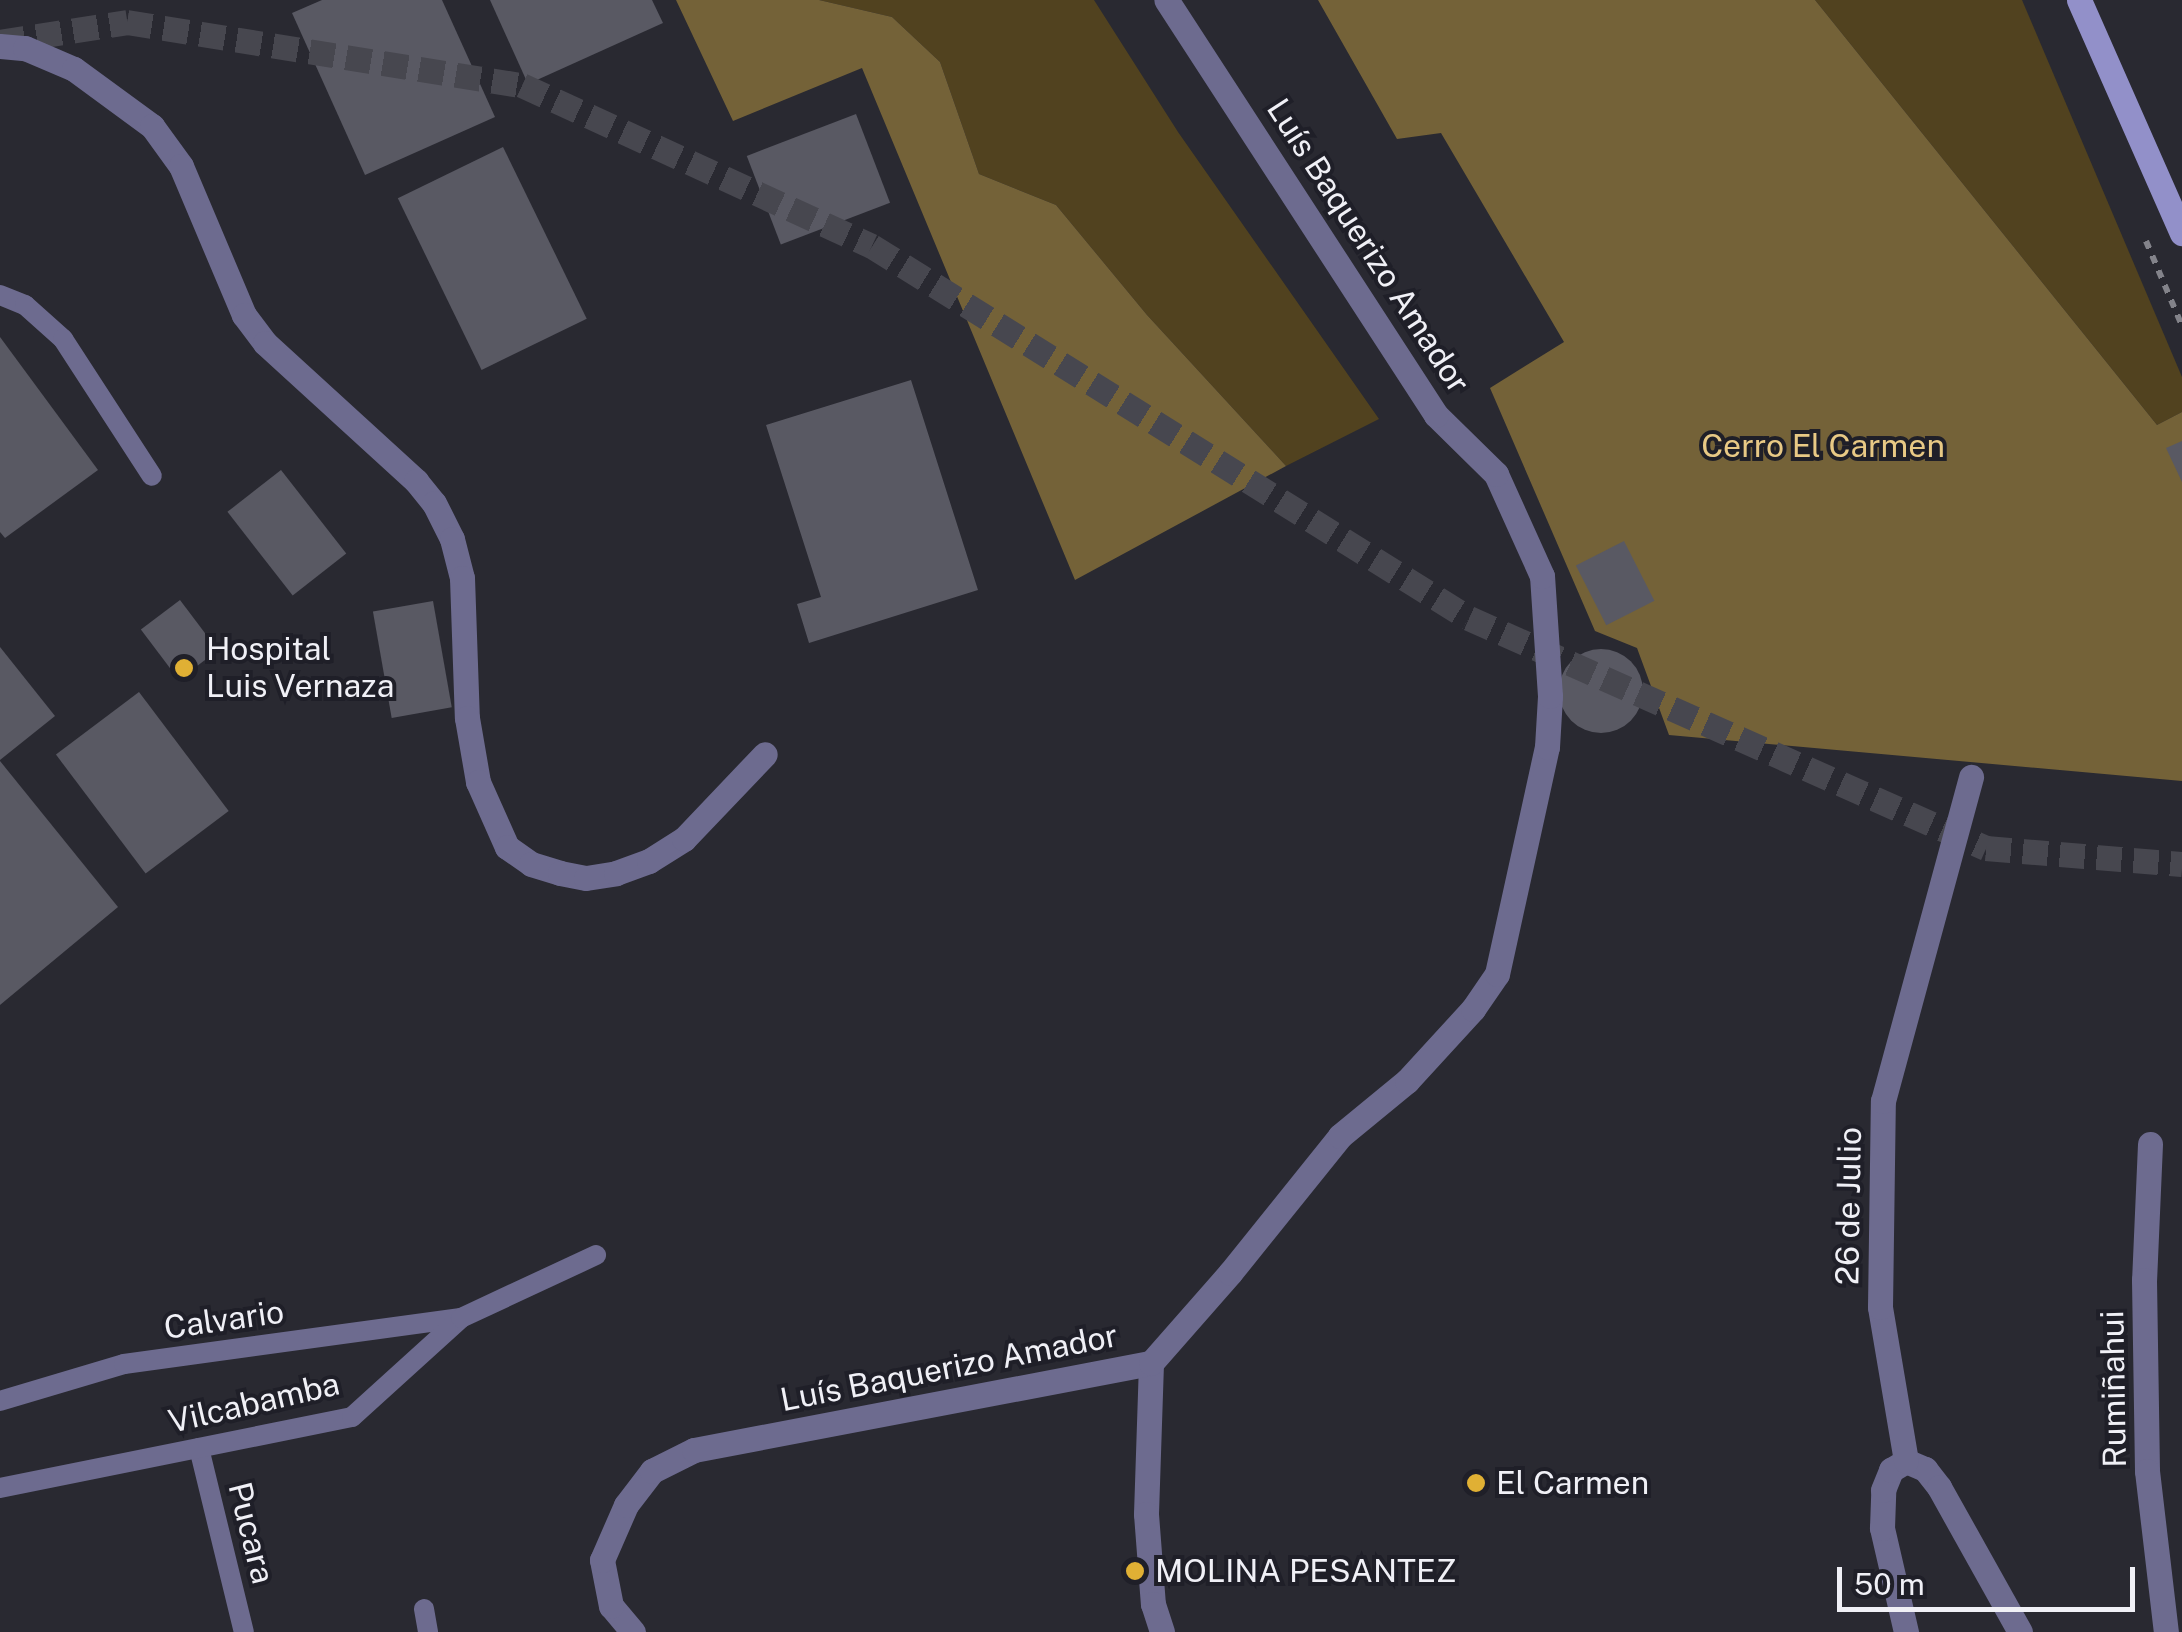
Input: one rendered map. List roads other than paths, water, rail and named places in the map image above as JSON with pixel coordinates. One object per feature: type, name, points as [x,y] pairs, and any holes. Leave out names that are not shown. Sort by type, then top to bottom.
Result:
[{"type":"street","name":"Luís Baquerizo Amador","points":[[633,1632],[611,1606],[602,1560],[626,1505],[652,1470],[694,1450],[1150,1363],[1230,1273],[1340,1136],[1407,1081],[1473,1010],[1497,974],[1547,747],[1550,696],[1542,576],[1496,474],[1436,414],[1167,0]]},
{"type":"street","points":[[2080,0],[2182,233]]},
{"type":"street","points":[[0,46],[25,48],[74,69],[152,126],[180,166],[224,276],[254,329],[416,481],[434,503],[452,538],[462,578],[467,718],[478,782],[507,847],[531,864],[560,873],[586,878],[616,874],[649,862],[684,840],[765,754]]},
{"type":"street","name":"26 de Julio","points":[[1906,1462],[1880,1307],[1883,1101],[1970,777]]},
{"type":"street","name":"Rumiñahui","points":[[2150,1144],[2144,1280],[2147,1471],[2166,1632]]},
{"type":"street","points":[[1150,1363],[1146,1514],[1154,1604],[1162,1632]]},
{"type":"street","points":[[1906,1632],[1882,1528],[1882,1490],[1891,1470],[1906,1462],[1925,1469],[1940,1487],[2020,1632]]},
{"type":"lane","points":[[0,294],[25,305],[63,339],[152,476]]},
{"type":"lane","name":"Vilcabamba","points":[[0,1488],[352,1417],[461,1318],[596,1255]]},
{"type":"lane","name":"Calvario","points":[[0,1401],[124,1364],[461,1318]]},
{"type":"lane","name":"Pucara","points":[[199,1448],[244,1632]]},
{"type":"lane","points":[[424,1609],[428,1632]]},
{"type":"tunnel","points":[[0,42],[127,22],[522,85],[872,246],[1469,618],[1986,848],[2182,864]]},
{"type":"place","name":"Hospital Luis Vernaza","points":[[184,668]]},
{"type":"place","name":"El Carmen","points":[[1476,1483]]},
{"type":"place","name":"MOLINA PESANTEZ","points":[[1135,1571]]},
{"type":"park label","name":"Cerro El Carmen","points":[[1823,446]]}]
